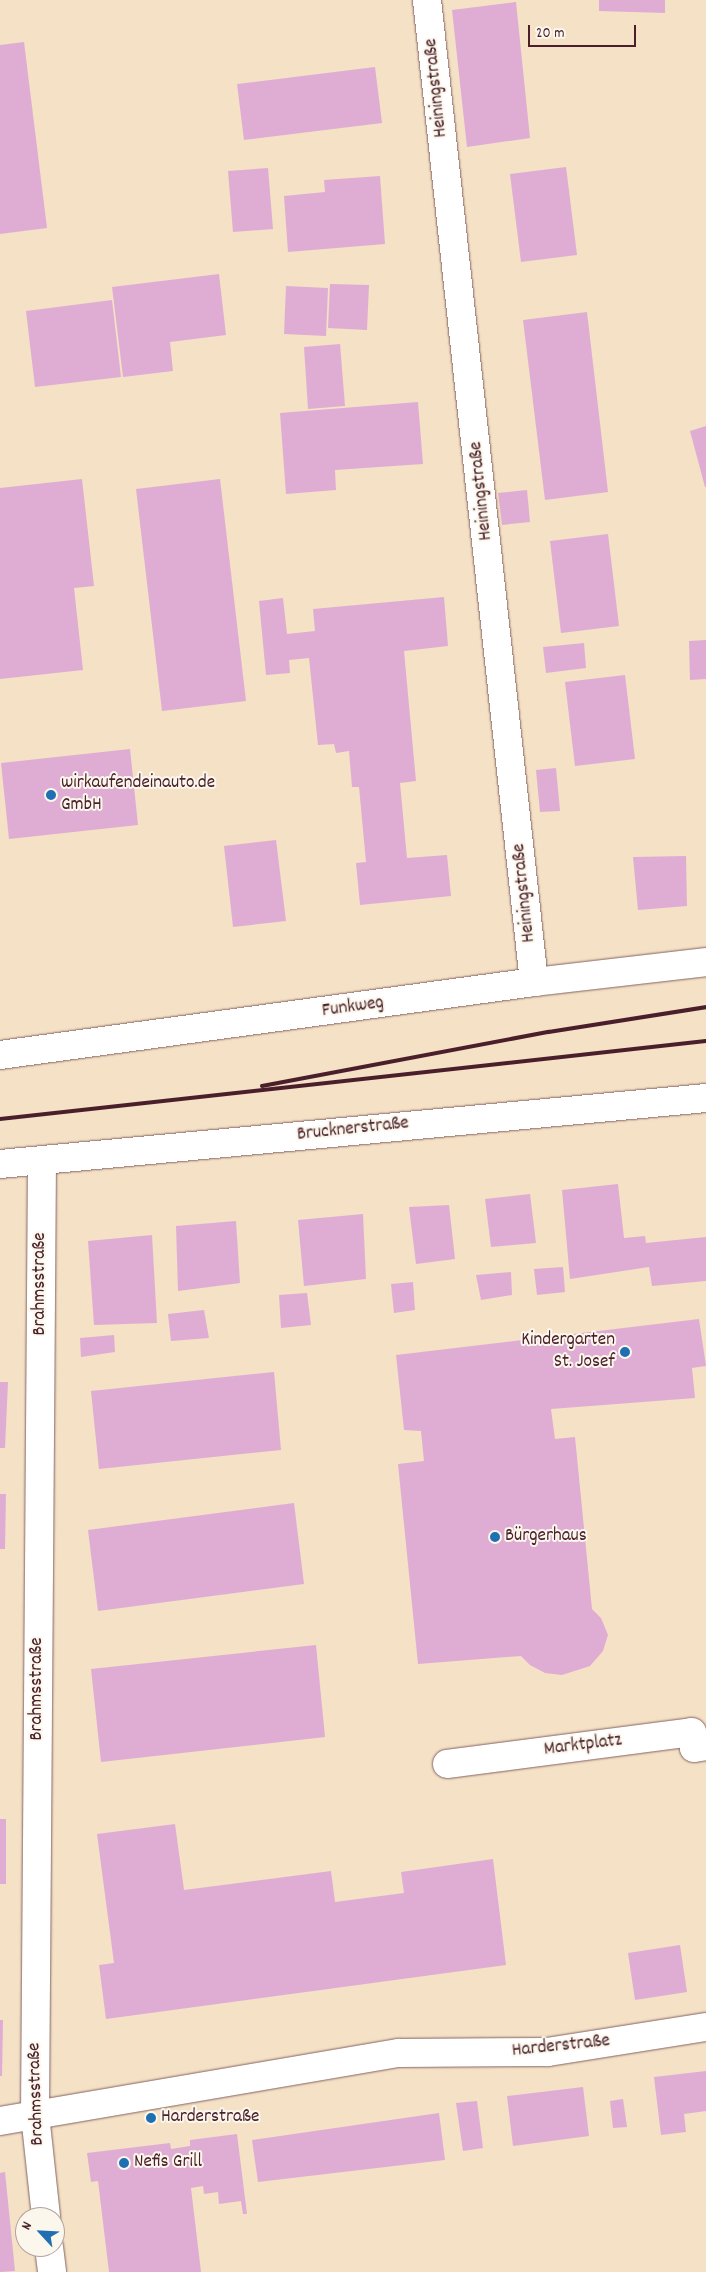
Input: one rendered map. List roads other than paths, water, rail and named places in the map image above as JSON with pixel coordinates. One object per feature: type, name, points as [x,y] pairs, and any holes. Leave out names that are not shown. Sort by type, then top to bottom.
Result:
[{"type":"street","name":"Heiningstraße","points":[[427,0],[534,982]]},
{"type":"street","name":"Funkweg","points":[[0,1055],[534,982],[706,962]]},
{"type":"street","name":"Brucknerstraße","points":[[0,1164],[706,1098]]},
{"type":"street","name":"Brahmsstraße","points":[[42,1160],[35,2115],[45,2207]]},
{"type":"street","name":"Marktplatz","points":[[447,1764],[692,1732],[694,1748],[706,1746]]},
{"type":"street","name":"Harderstraße","points":[[0,2121],[399,2053],[548,2052],[706,2028]]},
{"type":"street","points":[[50,2257],[52,2272]]},
{"type":"railway","points":[[262,1086],[549,1032],[706,1007]]},
{"type":"railway","points":[[0,1119],[706,1041]]},
{"type":"place","name":"wirkaufendeinauto.de GmbH","points":[[51,795]]},
{"type":"place","name":"Kindergarten St. Josef","points":[[625,1352]]},
{"type":"place","name":"Bürgerhaus","points":[[495,1537]]},
{"type":"place","name":"Harderstraße","points":[[151,2118]]},
{"type":"place","name":"Nefis Grill","points":[[124,2163]]}]
